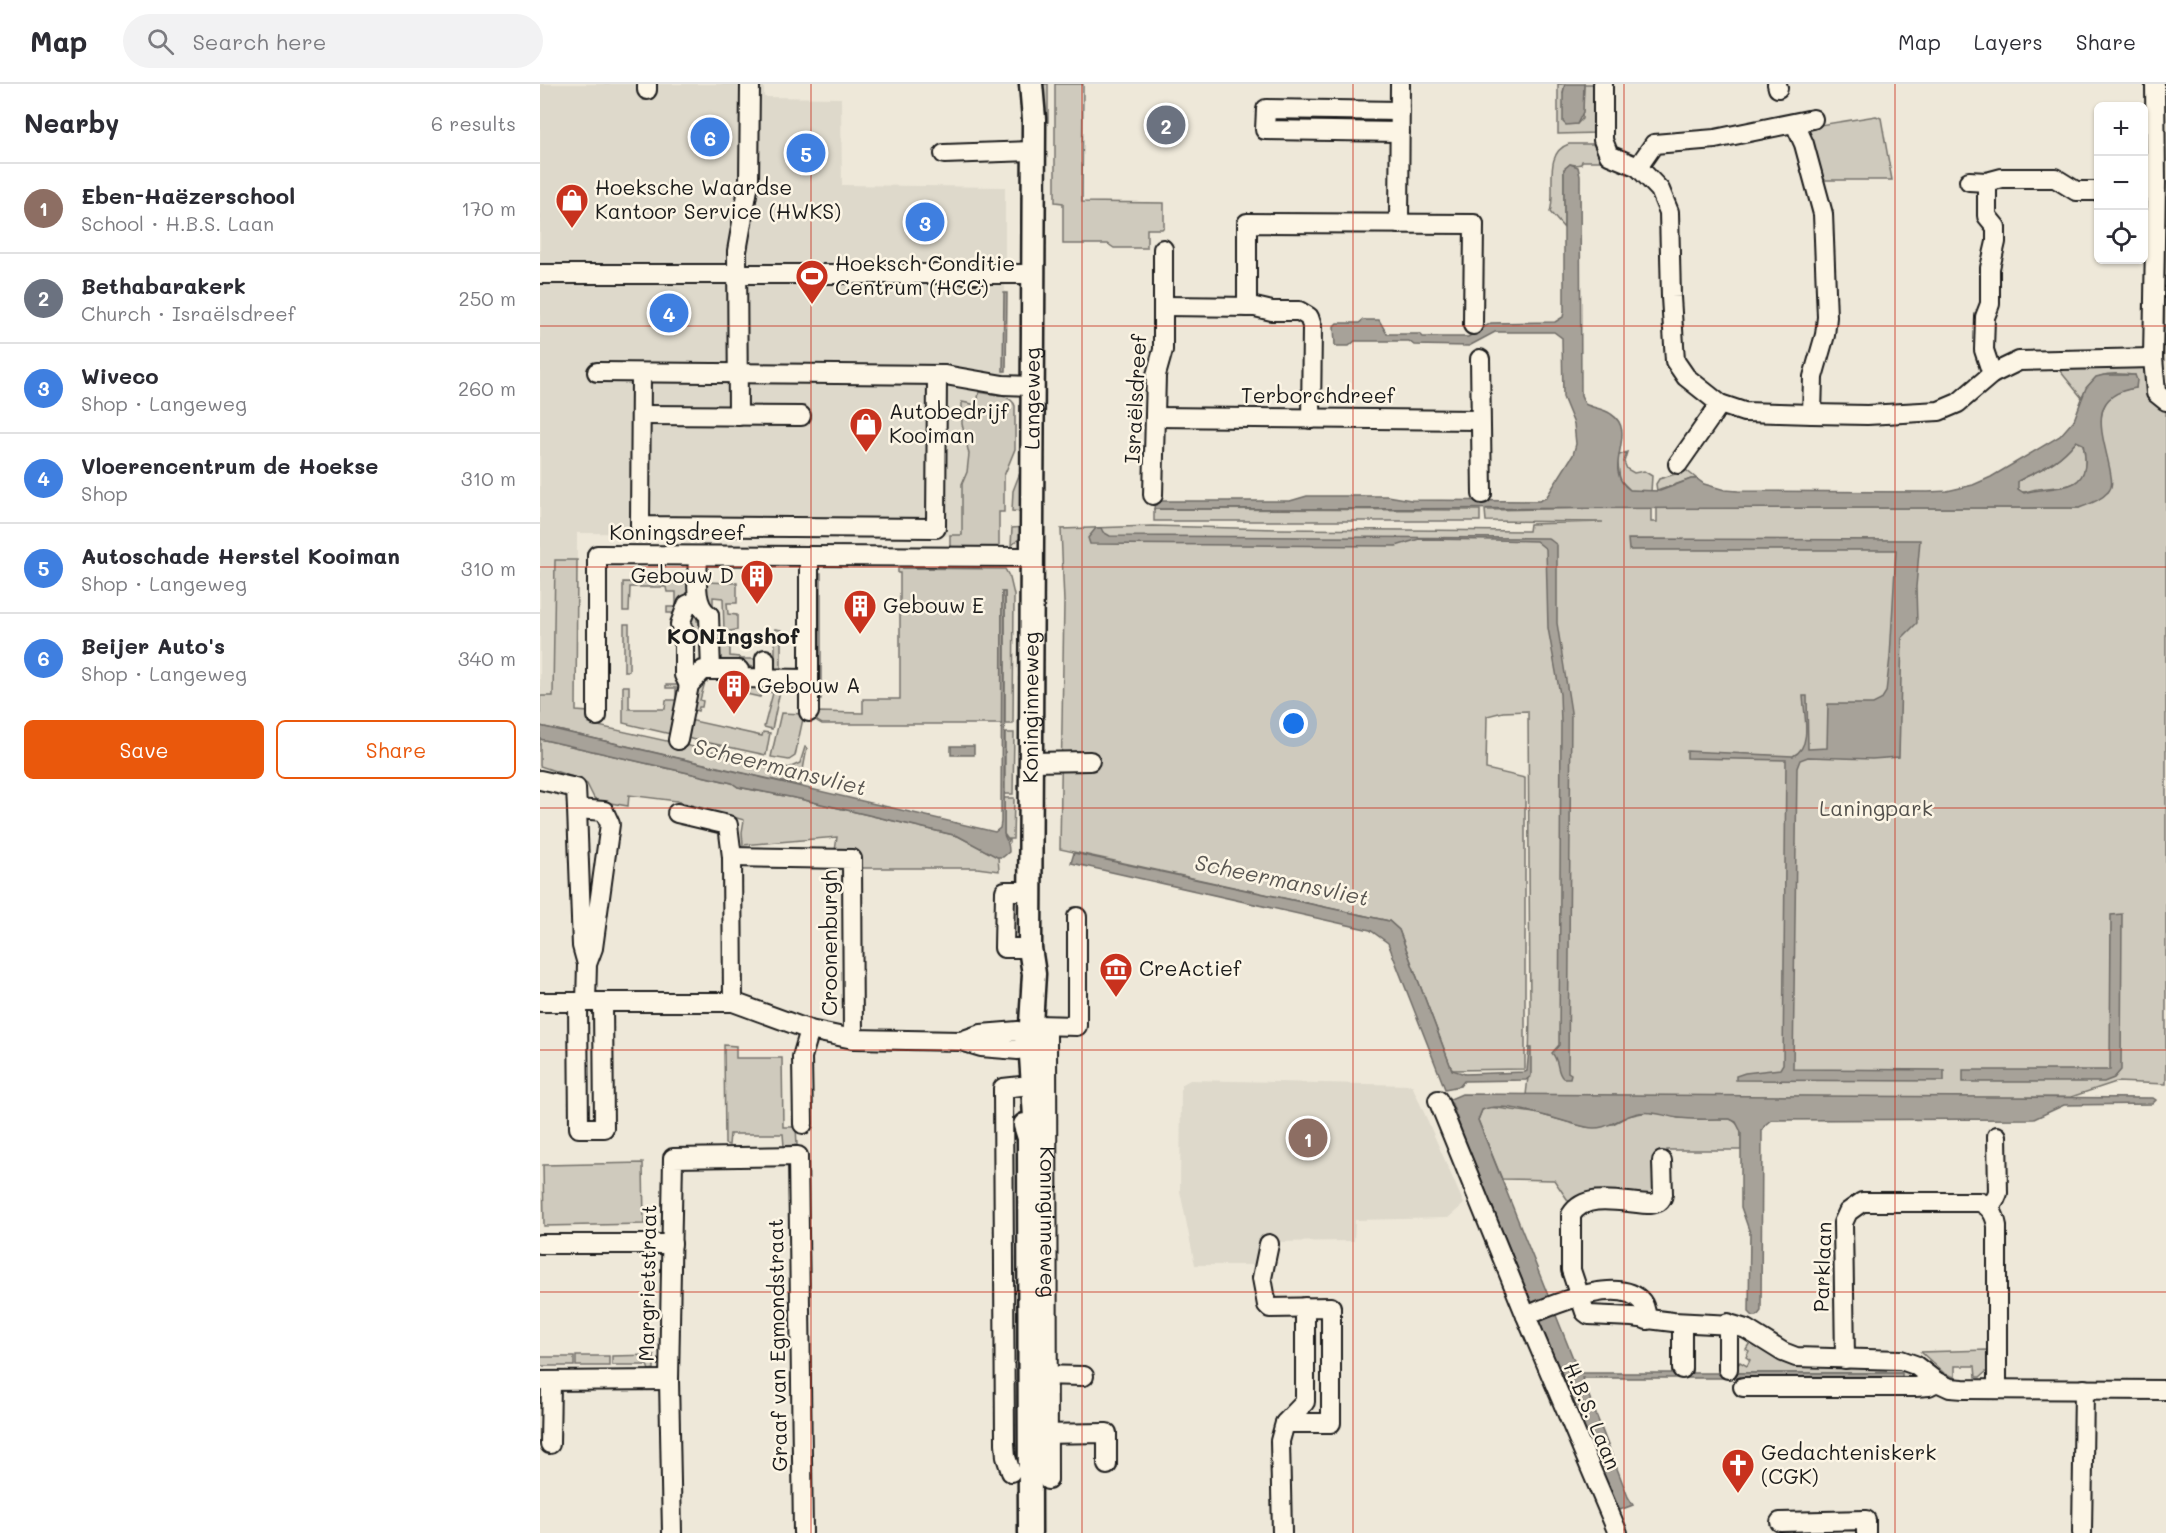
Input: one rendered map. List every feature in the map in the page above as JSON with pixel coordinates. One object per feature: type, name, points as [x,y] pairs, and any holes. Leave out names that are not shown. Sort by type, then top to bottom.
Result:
[{"type":"main road","name":"Langeweg","points":[[1031,84],[1034,151],[1032,524]]},
{"type":"main road","name":"Koninginneweg","points":[[1029,1138],[1035,1117],[1023,974],[1030,948],[1032,524]]},
{"type":"main road","name":"Koninginneweg","points":[[1027,1033],[1021,1086],[1038,1210],[1036,1381],[1038,1434],[1030,1533]]},
{"type":"street","points":[[1399,224],[1400,84]]},
{"type":"street","points":[[1603,84],[1603,140],[1609,155],[1638,167],[1660,190],[1669,212],[1675,361],[1686,377],[1720,404],[1744,412],[1867,415],[1939,411],[1958,403],[1992,374],[2019,361],[2153,358]]},
{"type":"street","points":[[2155,84],[2161,182],[2149,206],[2153,358],[2161,397]]},
{"type":"street","points":[[738,416],[738,237],[749,183],[750,90]]},
{"type":"street","points":[[1400,111],[1266,109],[1265,130],[1400,132]]},
{"type":"street","points":[[1638,167],[1654,144],[1715,139],[1813,119]]},
{"type":"street","points":[[1795,124],[1804,144],[1823,214],[1827,317],[1825,335],[1813,377],[1812,414]]},
{"type":"street","points":[[944,154],[1034,151]]},
{"type":"street","points":[[1992,374],[1984,350],[1984,317],[1990,304],[1990,268],[1996,242],[1996,227],[1987,216],[1978,181],[2002,178],[2055,178],[2076,191],[2094,191]]},
{"type":"street","points":[[1247,307],[1248,223],[1474,224],[1473,325]]},
{"type":"street","name":"Israëlsdreef","points":[[1153,495],[1156,375],[1163,350],[1163,249]]},
{"type":"street","points":[[540,274],[1033,274]]},
{"type":"street","name":"Israëlsdreef","points":[[1163,306],[1247,307],[1272,311],[1302,311],[1309,317],[1312,326],[1311,418]]},
{"type":"street","points":[[1480,360],[1482,494]]},
{"type":"street","points":[[597,372],[937,375],[1006,385],[1033,386]]},
{"type":"street","points":[[641,373],[640,526],[724,527],[936,528],[937,375]]},
{"type":"street","points":[[1677,464],[1720,404]]},
{"type":"street","points":[[641,416],[801,416]]},
{"type":"street","name":"Terborchdreef","points":[[1155,417],[1480,420]]},
{"type":"street","name":"Koningsdreef","points":[[597,716],[597,555],[1032,557]]},
{"type":"street","points":[[698,556],[698,600],[703,611],[709,615],[711,670]]},
{"type":"street","points":[[809,556],[809,712]]},
{"type":"street","points":[[678,740],[684,631],[673,620],[687,604],[698,600]]},
{"type":"street","points":[[684,641],[709,641]]},
{"type":"street","points":[[765,659],[765,678]]},
{"type":"street","points":[[680,680],[703,670],[739,670],[739,685],[765,678],[808,679]]},
{"type":"street","points":[[1031,762],[1090,761]]},
{"type":"street","points":[[540,780],[576,788],[582,946],[586,964],[604,1128],[579,1128],[589,1002]]},
{"type":"street","points":[[577,809],[604,811],[610,824],[593,948],[586,964]]},
{"type":"street","points":[[677,813],[728,825],[732,857],[733,1002]]},
{"type":"street","name":"Croonenburgh","points":[[732,857],[852,860],[853,1039]]},
{"type":"street","name":"Croonenburgh","points":[[540,1002],[733,1002],[810,1030],[853,1039],[961,1041],[981,1034],[1027,1033],[1077,1026],[1077,917]]},
{"type":"street","points":[[803,1124],[802,1057],[810,1030]]},
{"type":"street","name":"Koninginneweg","points":[[1027,1033],[1038,1210]]},
{"type":"street","name":"Koninginneweg","points":[[1011,1472],[1006,1457],[1003,1088],[1021,1086]]},
{"type":"street","name":"H.B.S. Laan","points":[[1438,1100],[1618,1533]]},
{"type":"street","points":[[1997,1136],[1998,1193],[1995,1200],[1988,1206],[1995,1216],[1997,1226],[1997,1389]]},
{"type":"street","name":"Margrietstraat","points":[[672,1533],[669,1380],[673,1158],[798,1156]]},
{"type":"street","name":"Graaf van Egmondstraat","points":[[798,1156],[803,1533]]},
{"type":"street","points":[[1662,1161],[1663,1194],[1658,1203],[1593,1201],[1580,1205],[1572,1212],[1569,1225],[1571,1270],[1586,1312],[1591,1316],[1632,1317],[1682,1323],[1728,1323],[1746,1329],[1796,1357],[1901,1360],[1915,1365],[1937,1382],[1956,1389],[2166,1390]]},
{"type":"street","name":"Parklaan","points":[[1845,1359],[1843,1224],[1848,1212],[1855,1205],[1866,1202],[1976,1202],[1988,1206]]},
{"type":"street","points":[[540,1244],[672,1244]]},
{"type":"street","points":[[1269,1244],[1262,1278],[1267,1305],[1270,1308],[1331,1307],[1331,1423],[1285,1423]]},
{"type":"street","points":[[1528,1315],[1581,1296],[1609,1291],[1628,1293],[1643,1303],[1647,1320]]},
{"type":"street","points":[[1282,1533],[1280,1441],[1285,1423],[1305,1402],[1305,1307]]},
{"type":"street","points":[[1682,1323],[1682,1369]]},
{"type":"street","points":[[1728,1323],[1728,1369]]},
{"type":"street","points":[[1005,1392],[1036,1381],[1084,1376]]},
{"type":"street","points":[[550,1444],[546,1381],[669,1380]]},
{"type":"street","points":[[1743,1387],[1915,1387],[1929,1386],[1937,1382]]},
{"type":"street","points":[[2082,1533],[2084,1389]]},
{"type":"street","points":[[1038,1434],[1107,1433],[1107,1465]]},
{"type":"street","name":"Koninginneweg","points":[[1038,1434],[1047,1480]]},
{"type":"street","points":[[1780,1522],[1866,1520],[1866,1533]]},
{"type":"shaded area","points":[[540,84],[764,84],[764,97],[841,98],[842,185],[1005,187],[1005,407],[999,450],[998,536],[577,533],[576,735],[540,726]]},
{"type":"shaded area","points":[[1565,84],[1584,84],[1583,112],[1577,124],[1566,125],[1563,122]]},
{"type":"shaded area","points":[[1570,164],[1578,167],[1580,176],[1581,395],[1585,404],[1608,412],[1619,422],[1622,441],[1618,472],[1621,481],[1630,490],[1660,491],[1691,479],[1697,479],[1704,484],[1738,491],[1947,491],[1973,485],[1991,477],[2060,436],[2074,420],[2086,388],[2096,377],[2135,375],[2136,388],[2120,392],[2109,399],[2101,418],[2112,484],[2110,490],[2099,499],[2079,508],[1154,509],[1155,501],[1290,501],[1307,496],[1388,496],[1411,500],[1539,501],[1546,498],[1573,455],[1576,444],[1574,424],[1563,397],[1562,338],[1554,332],[1495,332],[1469,346],[1414,345],[1409,341],[1355,341],[1349,346],[1335,346],[1334,326],[1337,323],[1379,320],[1387,334],[1468,337],[1491,323],[1555,322],[1563,317],[1564,169]],"holes":[[[2076,441],[2083,444],[2085,461],[2083,472],[2078,480],[2070,485],[2024,493],[2018,489],[2018,481],[2056,460]]]},
{"type":"shaded area","points":[[1004,293],[1007,293],[1006,371],[1003,371]]},
{"type":"shaded area","points":[[1096,528],[1101,528],[1110,536],[1548,538],[1557,545],[1557,623],[1571,712],[1568,1072],[1571,1074],[1570,1078],[1561,1076],[1552,1053],[1559,1045],[1561,723],[1560,694],[1548,628],[1546,549],[1536,541],[1419,539],[1396,546],[1090,544],[1088,538]]},
{"type":"shaded area","points":[[1628,539],[1920,540],[1916,587],[1917,623],[1902,638],[1899,757],[1872,759],[1808,757],[1800,760],[1797,768],[1793,1069],[1944,1070],[1944,1081],[1736,1080],[1736,1076],[1780,1069],[1783,1064],[1786,760],[1687,758],[1687,751],[1793,756],[1799,752],[1805,738],[1806,721],[1803,696],[1807,696],[1808,749],[1827,748],[1828,704],[1873,704],[1881,700],[1886,692],[1890,657],[1896,550],[1629,550]]},
{"type":"shaded area","points":[[1002,592],[1005,592],[1004,834],[1009,852],[1003,857],[997,857],[958,836],[738,787],[732,783],[540,739],[540,726],[995,832],[1000,828],[1001,822]]},
{"type":"shaded area","points":[[951,746],[974,746],[974,755],[951,755]]},
{"type":"shaded area","points":[[1074,853],[1389,921],[1399,930],[1452,1070],[1465,1074],[1525,1072],[1527,1071],[1529,1048],[1531,1048],[1531,1076],[1526,1080],[1464,1081],[1460,1086],[1445,1089],[1388,943],[1370,930],[1071,863]]},
{"type":"shaded area","points":[[2122,914],[2121,1070],[2114,1078],[2104,1082],[1963,1082],[1963,1070],[2110,1070],[2111,915]]},
{"type":"shaded area","points":[[1190,1080],[1412,1085],[1464,1204],[1448,1218],[1355,1220],[1354,1241],[1258,1242],[1257,1265],[1195,1265],[1180,1191],[1181,1085]]},
{"type":"shaded area","points":[[1462,1094],[2153,1098],[2156,1100],[2152,1104],[2064,1105],[2034,1119],[1771,1120],[1762,1131],[1761,1311],[1757,1316],[1749,1312],[1750,1233],[1741,1207],[1741,1132],[1736,1122],[1730,1119],[1685,1119],[1644,1112],[1607,1126],[1594,1128],[1519,1109],[1493,1107],[1482,1110],[1478,1120],[1579,1373],[1902,1373],[1902,1378],[1582,1378],[1633,1505],[1617,1511],[1452,1104],[1448,1100]]},
{"type":"green space","points":[[1039,84],[1048,84],[1048,122],[1041,123]]},
{"type":"green space","points":[[1055,84],[1083,84],[1082,202],[1164,203],[1164,227],[1147,229],[1147,248],[1114,248],[1108,244],[1063,244],[1063,203],[1055,202]]},
{"type":"green space","points":[[1558,84],[1565,84],[1563,93],[1577,124],[1582,119],[1584,84],[1598,84],[1597,133],[1558,134]]},
{"type":"green space","points":[[1876,116],[1881,118],[1892,180],[1817,180],[1807,127]]},
{"type":"green space","points":[[1569,144],[1593,144],[1602,161],[1582,161],[1581,164],[1570,164],[1564,169],[1564,228],[1550,212],[1552,173],[1556,155]]},
{"type":"green space","points":[[2166,200],[2164,342],[2161,342],[2164,202]]},
{"type":"green space","name":"Laningpark","points":[[2161,346],[2164,346],[2163,383],[2166,383],[2166,1084],[2116,1082],[2071,1097],[1805,1099],[1526,1095],[1530,1009],[1528,711],[1503,712],[1487,716],[1486,769],[1525,778],[1525,1069],[1452,1070],[1399,930],[1389,921],[1060,849],[1064,602],[1061,529],[1152,526],[1529,531],[1530,524],[1603,522],[1486,521],[1485,510],[1651,507],[1651,522],[1657,522],[1657,507],[2079,508],[2108,492],[2102,455],[2102,413],[2106,402],[2113,394],[2136,388],[2135,375],[2103,375],[2091,382],[2082,398],[2056,366],[2144,367],[2149,370]]},
{"type":"green space","points":[[979,392],[1005,397],[1010,399],[1015,406],[1015,449],[1004,476],[1004,512],[999,512],[999,549],[950,549],[950,535],[962,535],[962,484],[967,472],[969,454],[962,424],[962,402],[977,405]]},
{"type":"green space","points":[[2076,441],[2083,444],[2085,459],[2085,469],[2077,482],[2060,487],[2020,492],[2017,486],[2018,481],[2056,460]]},
{"type":"green space","points":[[1627,452],[1624,462],[1627,469],[1634,473],[1644,471],[1652,476],[1651,492],[1630,490],[1620,480],[1617,456]]},
{"type":"green space","points":[[1681,466],[1697,479],[1657,491],[1656,484],[1659,479],[1675,474]]},
{"type":"green space","points":[[1021,470],[1024,512],[1012,511],[1013,491]]},
{"type":"green space","points":[[1154,509],[1480,510],[1480,521],[1154,521]]},
{"type":"green space","points":[[1025,527],[1022,536],[1011,546],[1012,528]]},
{"type":"green space","points":[[555,560],[577,560],[576,711],[589,712],[589,724],[789,768],[800,763],[805,747],[807,748],[800,786],[540,726],[540,696],[553,696]]},
{"type":"green space","points":[[898,568],[1005,569],[1014,595],[1013,724],[1005,724],[1005,592],[1002,592],[1002,724],[822,724],[817,721],[816,712],[863,713],[863,699],[900,699],[900,573],[898,573]]},
{"type":"green space","points":[[816,573],[821,573],[821,699],[815,699]]},
{"type":"green space","points":[[623,582],[691,583],[691,589],[688,590],[688,598],[681,598],[678,613],[667,613],[667,607],[676,607],[676,592],[667,592],[666,587],[630,587],[629,611],[623,611]]},
{"type":"green space","points":[[704,582],[737,583],[737,603],[727,603],[728,614],[737,615],[737,630],[730,631],[730,656],[740,659],[757,659],[757,672],[754,667],[718,662],[713,631],[724,631],[723,598],[713,597],[713,610],[708,610]]},
{"type":"green space","points":[[690,607],[697,607],[697,621],[701,621],[701,635],[689,635]]},
{"type":"green space","points":[[624,624],[629,624],[629,671],[624,671]]},
{"type":"green space","points":[[775,629],[781,630],[781,674],[767,673],[767,659],[775,659]]},
{"type":"green space","points":[[701,675],[733,678],[733,688],[721,685],[722,680],[708,677],[700,700],[703,701],[702,707],[699,707],[698,711],[691,709],[689,720],[762,736],[763,732],[770,733],[766,755],[682,737],[692,696],[697,696],[697,685]]},
{"type":"green space","points":[[746,682],[781,686],[772,729],[764,727],[773,693],[765,689],[762,690],[760,697],[746,694]]},
{"type":"green space","points":[[666,685],[683,685],[675,735],[623,723],[623,686],[629,686],[629,709],[665,709],[666,700],[676,700],[676,688],[666,688]]},
{"type":"green space","points":[[781,713],[804,714],[795,756],[789,760],[771,757]]},
{"type":"green space","points":[[1005,733],[1014,733],[1013,794],[1005,794]]},
{"type":"green space","points":[[540,739],[732,783],[738,787],[958,836],[998,857],[999,871],[977,868],[862,868],[855,852],[835,851],[837,837],[743,845],[744,820],[677,801],[629,795],[628,806],[599,801],[594,798],[587,784],[579,779],[540,766]]},
{"type":"green space","points":[[1004,798],[1014,798],[1013,839],[1009,841],[1004,834]]},
{"type":"green space","points":[[724,1045],[736,1046],[736,1058],[782,1058],[783,1127],[796,1127],[797,1145],[784,1146],[783,1134],[730,1134],[729,1145],[725,1144]]},
{"type":"green space","points":[[1489,1107],[1535,1113],[1586,1127],[1613,1124],[1628,1116],[1647,1112],[1657,1112],[1678,1118],[1730,1119],[1740,1128],[1741,1150],[1667,1150],[1666,1209],[1635,1209],[1597,1204],[1578,1215],[1554,1180],[1502,1179],[1478,1120],[1482,1110]]},
{"type":"green space","points":[[643,1163],[644,1224],[544,1226],[543,1165]]},
{"type":"green space","points":[[1751,1341],[1789,1363],[1805,1367],[1901,1367],[1924,1380],[1902,1378],[1901,1373],[1733,1373],[1740,1362],[1747,1366],[1750,1360],[1746,1357],[1749,1351],[1746,1349]]},
{"type":"green space","points":[[1987,1350],[1987,1371],[1980,1377],[1976,1377],[1975,1366],[1955,1366],[1955,1377],[1945,1374],[1921,1352]]},
{"type":"green space","points":[[654,1355],[654,1369],[649,1370],[647,1365],[612,1365],[612,1356]]},
{"type":"green space","points":[[576,1356],[609,1356],[609,1366],[576,1366]]},
{"type":"green space","points":[[540,1357],[574,1357],[574,1366],[540,1366]]},
{"type":"place","name":"Bethabarakerk","points":[[1166,125]]},
{"type":"place","name":"Beijer Auto's","points":[[710,137]]},
{"type":"place","name":"Autoschade Herstel Kooiman","points":[[806,153]]},
{"type":"place","name":"Wiveco","points":[[925,222]]},
{"type":"place","name":"Hoeksche Waardse Kantoor Service (HWKS)","points":[[572,229]]},
{"type":"place","name":"Hoeksch Conditie Centrum (HCC)","points":[[812,305]]},
{"type":"place","name":"Vloerencentrum de Hoekse","points":[[669,313]]},
{"type":"place","name":"Autobedrijf Kooiman","points":[[866,453]]},
{"type":"place","name":"Gebouw D","points":[[757,605]]},
{"type":"place","name":"Gebouw E","points":[[860,635]]},
{"type":"place","name":"Gebouw A","points":[[734,715]]},
{"type":"place","name":"CreActief","points":[[1116,998]]},
{"type":"place","name":"Eben-Haëzerschool","points":[[1308,1138]]},
{"type":"place","name":"Gedachteniskerk (CGK)","points":[[1738,1494]]},
{"type":"district","name":"KONIngshof","points":[[733,636]]},
{"type":"water label","name":"Scheermansvliet","points":[[780,767]]},
{"type":"water label","name":"Scheermansvliet","points":[[1282,880]]}]
